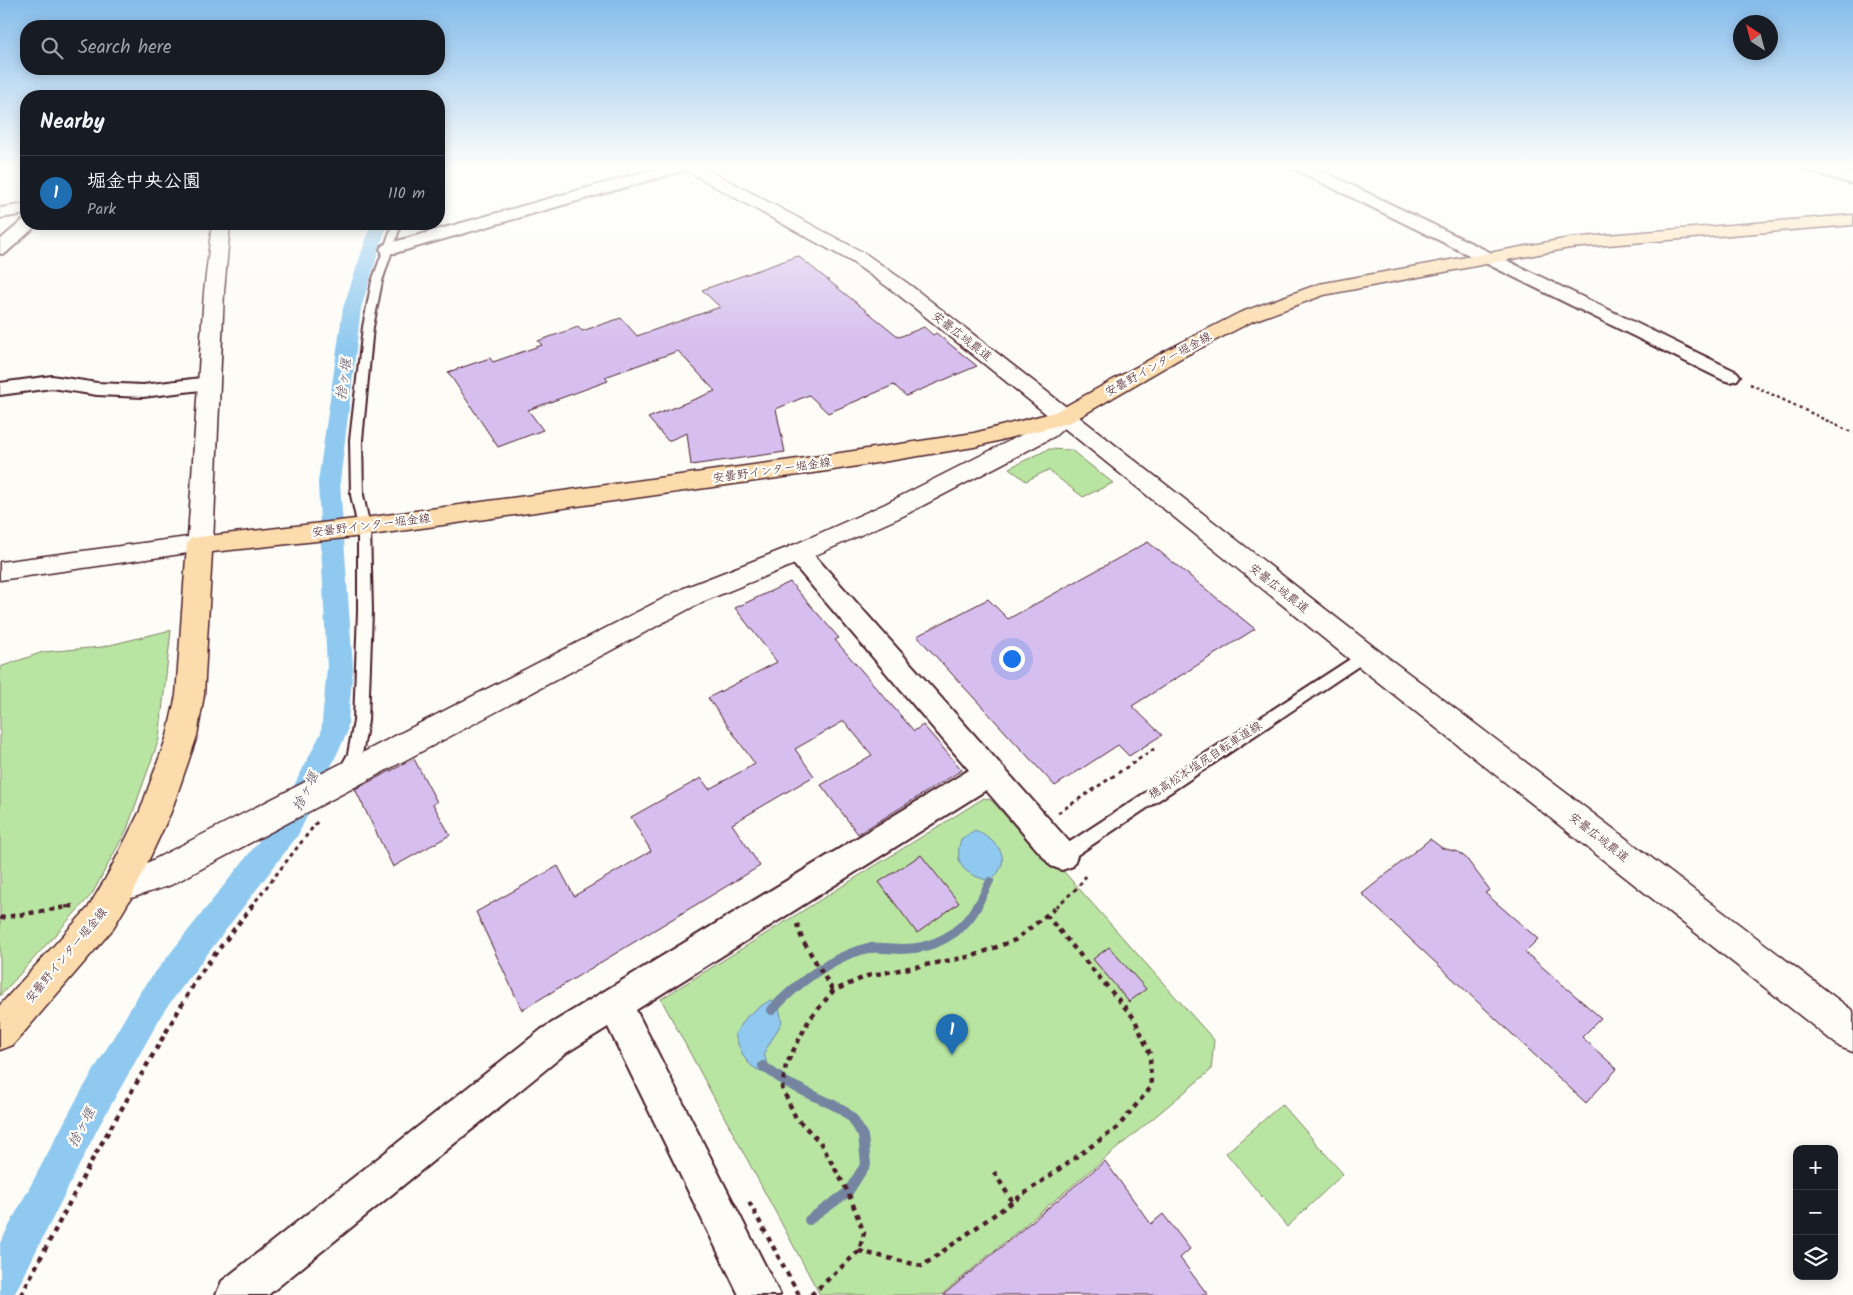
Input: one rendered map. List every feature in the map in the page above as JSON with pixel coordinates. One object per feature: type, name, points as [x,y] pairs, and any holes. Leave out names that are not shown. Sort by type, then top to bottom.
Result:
[{"type":"main road","name":"安曇野インター堀金線","points":[[0,1032],[100,919],[120,887],[155,812],[182,736],[190,695],[200,544],[360,527],[926,448],[1006,433],[1063,417],[1174,354],[1246,317],[1279,303],[1319,290],[1570,243],[1774,226]]},
{"type":"street","points":[[388,249],[468,226]]},
{"type":"street","name":"安曇広域農道","points":[[801,226],[859,258],[903,290],[1063,417],[1356,660],[1853,1034]]},
{"type":"street","points":[[1423,226],[1730,376]]},
{"type":"street","points":[[1,248],[22,230]]},
{"type":"street","points":[[0,571],[200,544],[214,292],[221,230]]},
{"type":"street","points":[[0,389],[52,382],[97,389],[143,392],[209,383]]},
{"type":"street","points":[[120,887],[159,874],[281,811],[332,793],[692,595],[798,553],[894,510],[1047,431],[1063,417]]},
{"type":"street","points":[[798,553],[1062,856]]},
{"type":"street","points":[[236,1295],[554,1041],[989,773]]},
{"type":"street","points":[[616,1004],[760,1295]]},
{"type":"lane","points":[[332,793],[355,754],[361,721],[365,611],[357,495],[356,440],[368,326],[377,281],[396,230]]},
{"type":"lane","name":"穂高松本塩尻自転車道線","points":[[1062,856],[1356,660]]},
{"type":"path","points":[[1730,376],[1759,387],[1853,433]]},
{"type":"path","points":[[1036,827],[1154,749]]},
{"type":"path","points":[[21,1295],[92,1160],[200,975],[332,793]]},
{"type":"path","points":[[811,1295],[859,1251],[864,1233],[848,1192],[820,1142],[796,1118],[782,1088],[786,1065],[805,1028],[833,991],[867,976],[973,956],[1016,940],[1078,887],[1086,876]]},
{"type":"path","points":[[0,918],[76,906]]},
{"type":"path","points":[[859,1251],[922,1266],[1117,1128],[1151,1087],[1150,1054],[1134,1018],[1046,916]]},
{"type":"path","points":[[796,921],[802,939],[833,991]]},
{"type":"path","points":[[994,1172],[1012,1202]]},
{"type":"green space","points":[[1049,449],[1071,450],[1113,483],[1083,497],[1048,470],[1026,481],[1009,468]]},
{"type":"green space","points":[[171,630],[159,739],[127,829],[92,894],[0,996],[0,667],[43,652],[102,647]]},
{"type":"green space","points":[[984,798],[991,800],[1038,852],[1048,854],[1214,1040],[1211,1070],[941,1295],[820,1295],[661,999]]},
{"type":"green space","points":[[1282,1104],[1343,1174],[1287,1227],[1226,1153]]},
{"type":"water","points":[[975,830],[991,840],[1001,852],[1002,866],[990,881],[968,872],[960,863],[959,849],[961,839]]},
{"type":"water","points":[[770,1000],[778,1002],[782,1022],[764,1053],[769,1072],[756,1069],[750,1065],[739,1048],[735,1034],[748,1015]]},
{"type":"building","points":[[798,256],[899,337],[924,327],[933,335],[936,333],[977,366],[906,396],[894,385],[828,413],[809,395],[776,409],[785,452],[691,465],[687,433],[668,441],[648,418],[715,391],[678,351],[605,377],[608,381],[528,410],[543,430],[498,447],[448,372],[490,358],[493,362],[542,345],[538,341],[578,327],[582,331],[621,318],[637,336],[720,307],[702,290]]},
{"type":"building","points":[[1148,542],[1255,629],[1132,706],[1162,735],[1129,756],[1118,745],[1055,786],[917,636],[988,599],[1008,619]]},
{"type":"building","points":[[790,582],[839,638],[835,640],[914,731],[923,725],[962,770],[858,834],[821,785],[872,755],[844,721],[795,749],[814,776],[732,824],[760,866],[522,1010],[476,912],[558,866],[574,896],[651,851],[631,817],[701,778],[709,789],[755,764],[708,698],[777,662],[735,608]]},
{"type":"building","points":[[414,759],[437,802],[433,804],[450,835],[393,867],[355,789]]},
{"type":"building","points":[[1430,839],[1442,848],[1458,852],[1466,858],[1490,890],[1485,893],[1538,939],[1525,952],[1601,1018],[1582,1037],[1617,1069],[1586,1103],[1362,894]]},
{"type":"building","points":[[921,855],[959,903],[917,933],[879,882]]},
{"type":"building","points":[[1109,947],[1146,989],[1129,1002],[1093,959]]},
{"type":"building","points":[[1105,1161],[1151,1224],[1163,1214],[1190,1249],[1180,1258],[1208,1295],[943,1295]]},
{"type":"waterway","name":"捨ヶ堰","points":[[0,1282],[87,1114],[153,1000],[288,826],[334,733],[340,668],[329,482],[352,308],[377,230]]},
{"type":"waterway","points":[[977,907],[990,881]]},
{"type":"waterway","points":[[772,1010],[802,982],[839,959],[851,953],[869,948],[902,949],[935,943],[946,938],[963,925],[977,906]]},
{"type":"waterway","points":[[763,1066],[787,1083],[842,1109],[853,1119],[863,1136],[866,1164],[848,1192],[809,1220]]},
{"type":"place","name":"堀金中央公園","points":[[952,1055]]}]
